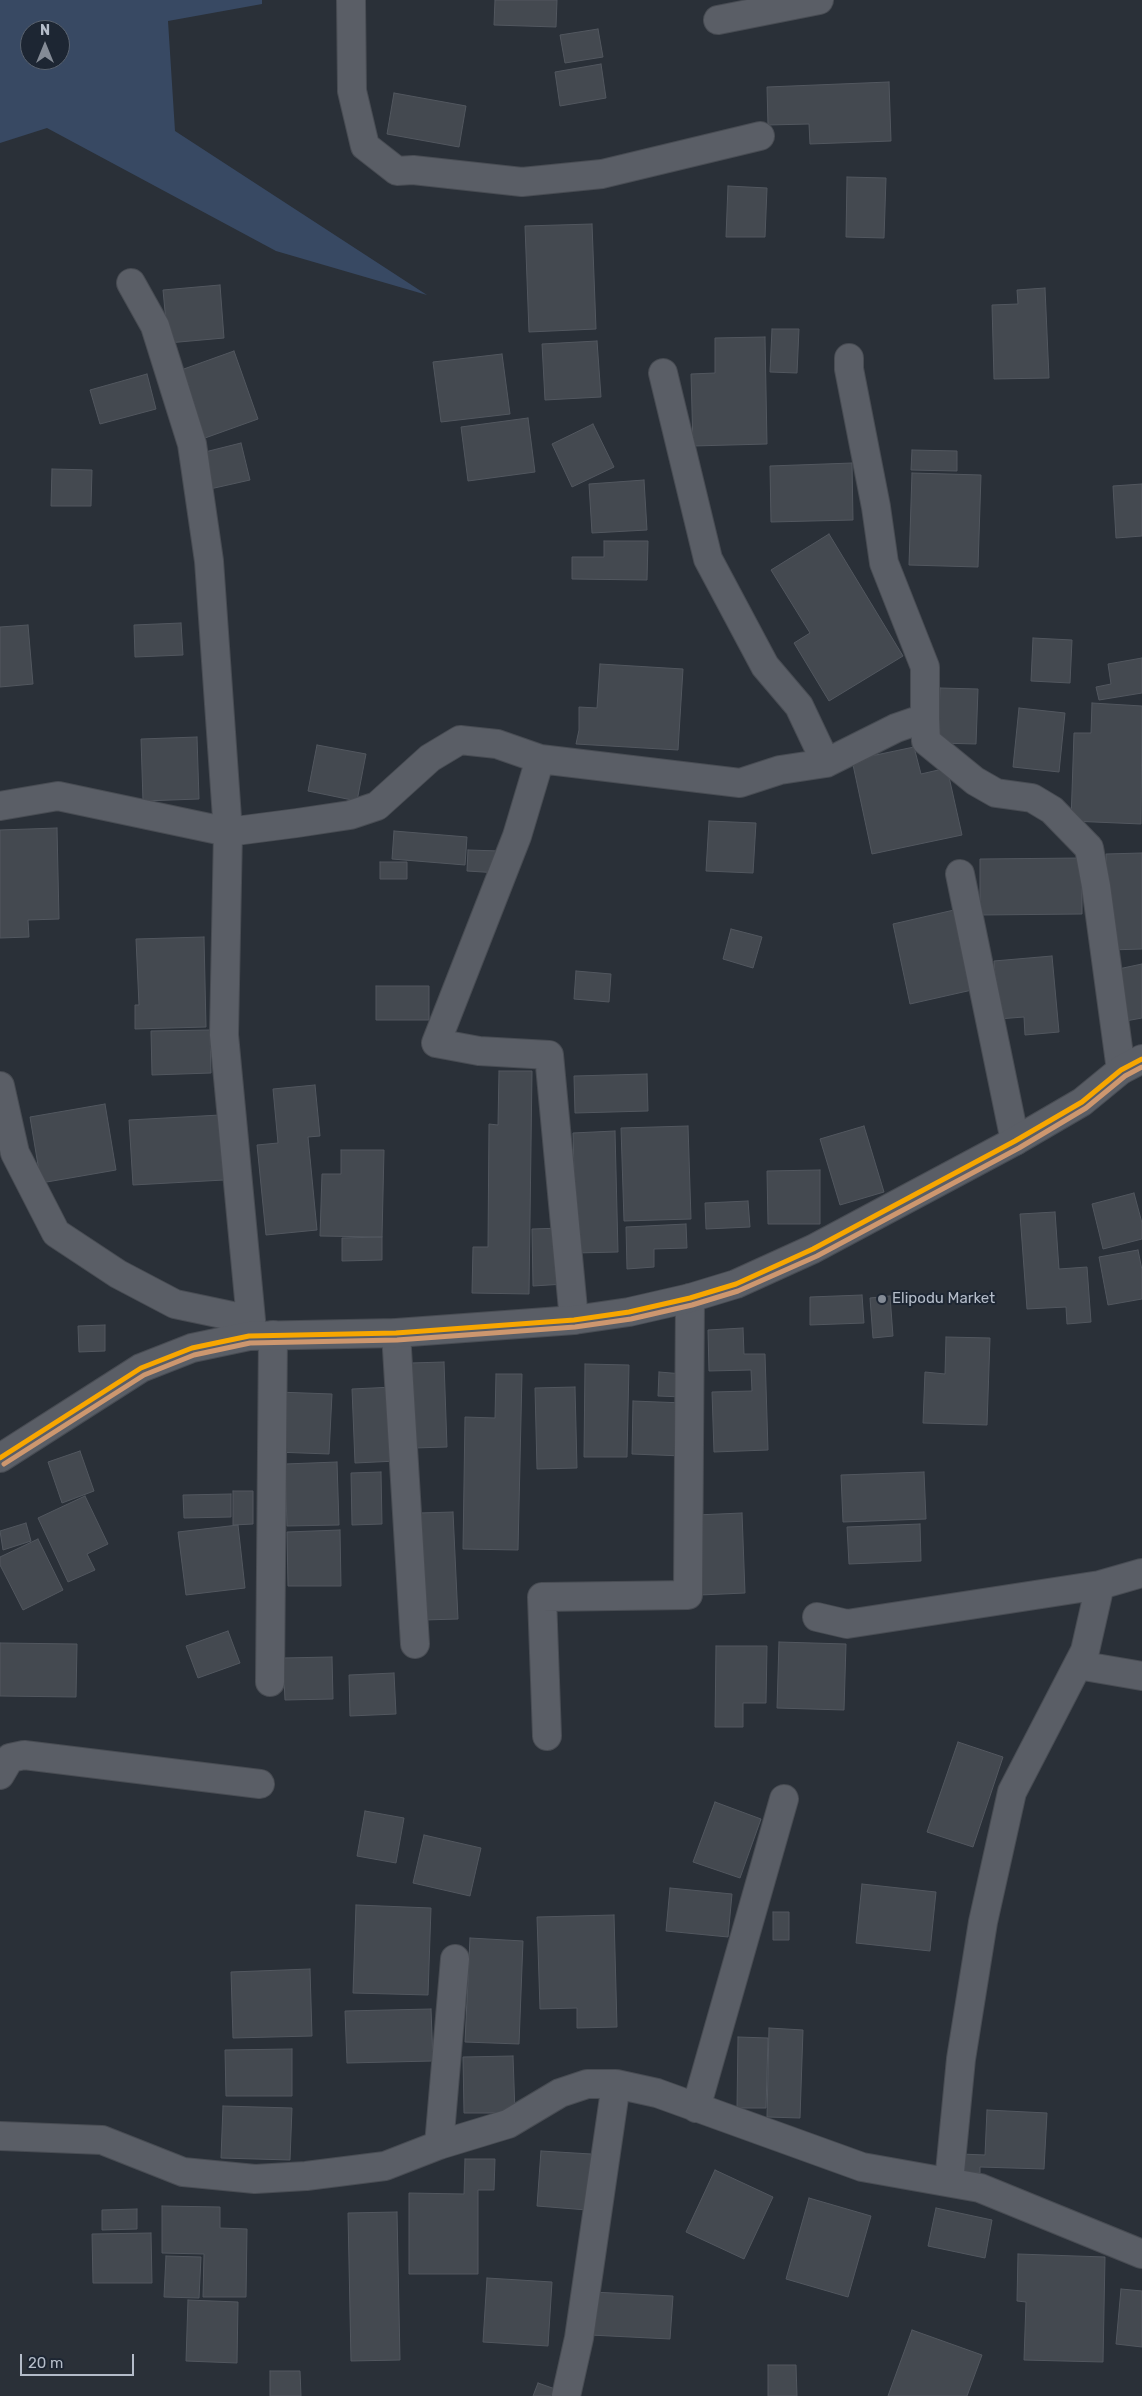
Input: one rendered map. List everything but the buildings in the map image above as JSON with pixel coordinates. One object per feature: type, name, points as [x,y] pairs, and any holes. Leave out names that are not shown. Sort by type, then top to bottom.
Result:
[{"type":"street","points":[[350,0],[352,91],[365,146],[397,171],[413,170],[522,182],[602,174],[760,136]]},
{"type":"street","points":[[718,20],[819,0]]},
{"type":"street","points":[[131,283],[155,326],[192,444],[210,561],[228,832],[224,1035],[258,1330],[270,1682]]},
{"type":"street","points":[[0,1086],[14,1153],[56,1233],[118,1274],[175,1304],[258,1330],[396,1333],[574,1320],[629,1312],[690,1298],[736,1284],[813,1249],[1015,1141],[1082,1102],[1132,1065],[1089,848],[1052,810],[1032,798],[996,793],[975,781],[926,741],[924,667],[884,563],[876,507],[849,369],[849,358]]},
{"type":"street","points":[[663,373],[708,559],[765,666],[798,706],[826,763]]},
{"type":"street","points":[[0,806],[58,796],[228,832],[350,815],[377,806],[430,758],[460,740],[497,744],[540,759],[740,782],[780,770],[826,763],[896,728],[925,718]]},
{"type":"street","points":[[540,759],[517,836],[436,1043],[479,1051],[549,1055],[574,1320]]},
{"type":"street","points":[[960,874],[1015,1141]]},
{"type":"street","points":[[547,1736],[542,1597],[688,1595],[690,1298]]},
{"type":"street","points":[[0,1458],[140,1368],[192,1348],[258,1330]]},
{"type":"street","points":[[396,1333],[415,1644]]},
{"type":"street","points":[[817,1617],[847,1624],[1100,1585],[1142,1573]]},
{"type":"street","points":[[949,2182],[961,2059],[983,1922],[1012,1792],[1085,1651],[1094,1619],[1100,1585]]},
{"type":"street","points":[[1078,1665],[1142,1676]]},
{"type":"street","points":[[3,1764],[24,1754],[260,1784]]},
{"type":"street","points":[[696,2108],[784,1799]]},
{"type":"street","points":[[440,2146],[455,1958]]},
{"type":"street","points":[[0,2136],[102,2140],[183,2172],[255,2180],[306,2176],[385,2166],[508,2124],[560,2093],[587,2084],[616,2084],[657,2093],[862,2167],[980,2188],[1142,2254]]},
{"type":"street","points":[[566,2396],[579,2338],[616,2084]]},
{"type":"water","points":[[0,0],[262,0],[262,4],[168,21],[175,131],[427,295],[276,251],[47,128],[0,143]]},
{"type":"transit line","points":[[0,1458],[141,1368],[192,1348],[249,1336],[396,1333],[574,1320],[629,1312],[690,1298],[736,1284],[813,1249],[1015,1141],[1082,1102],[1121,1070],[1142,1059]]},
{"type":"transit line","points":[[4,1464],[144,1375],[194,1355],[250,1343],[397,1340],[575,1327],[631,1319],[692,1305],[738,1291],[817,1256],[1019,1148],[1086,1108],[1125,1076],[1142,1067]]},
{"type":"place","name":"Elipodu Market","points":[[882,1299]]}]
